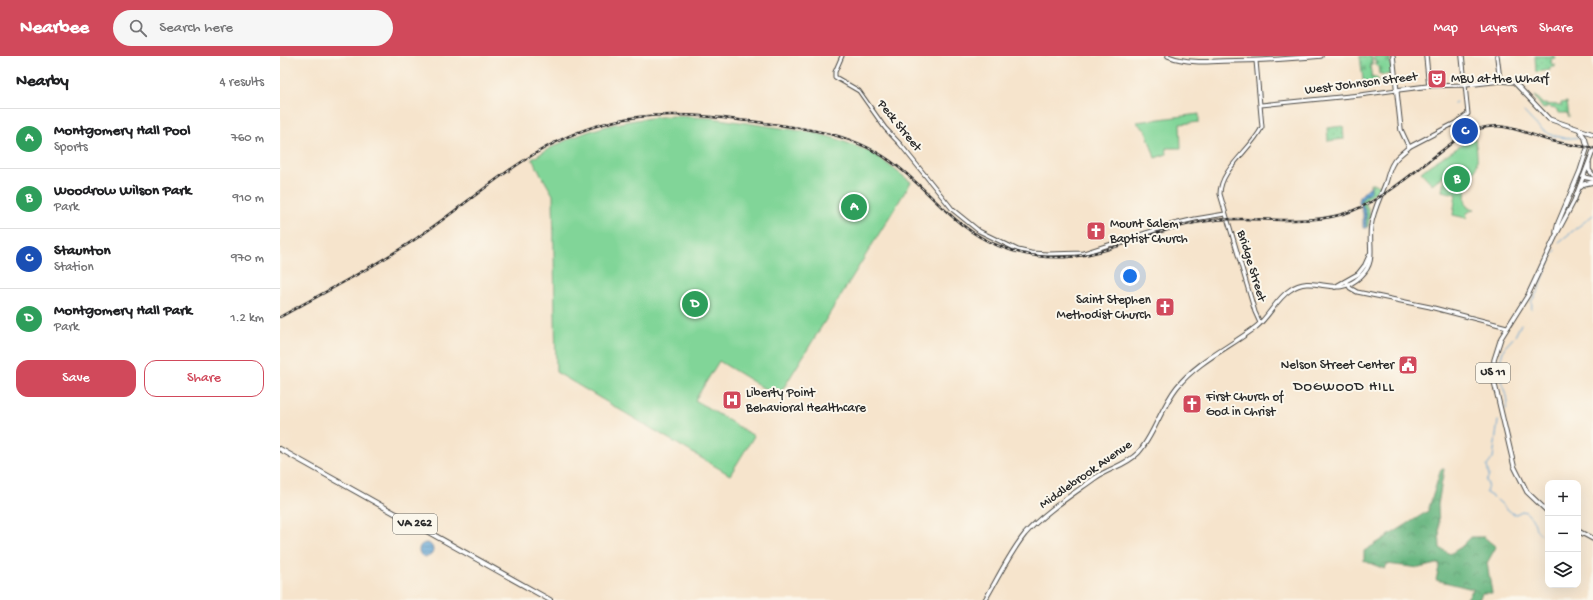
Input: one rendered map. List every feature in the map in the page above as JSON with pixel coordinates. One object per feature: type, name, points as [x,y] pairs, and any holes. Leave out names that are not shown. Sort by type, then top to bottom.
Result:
[{"type":"highway","name":"VA 262","points":[[280,449],[550,600]]},
{"type":"main road","points":[[1168,56],[1192,61],[1256,61],[1321,56]]},
{"type":"main road","points":[[1255,56],[1256,61]]},
{"type":"main road","points":[[1393,56],[1401,130],[1409,147]]},
{"type":"main road","points":[[1426,56],[1429,86]]},
{"type":"main road","points":[[1462,56],[1465,85],[1500,81],[1515,83],[1551,120],[1593,135]]},
{"type":"main road","points":[[1497,56],[1500,81]]},
{"type":"main road","name":"West Johnson Street","points":[[1397,90],[1429,86]]},
{"type":"main road","points":[[1579,130],[1584,136],[1587,147]]},
{"type":"main road","name":"US 11","points":[[1556,235],[1558,223],[1593,135]]},
{"type":"main road","name":"Middlebrook Avenue","points":[[985,600],[1016,547],[1032,526],[1095,477],[1121,466],[1132,458],[1144,444],[1165,405],[1182,381],[1203,363],[1260,323],[1284,294],[1295,287],[1310,283],[1338,288],[1360,277],[1367,270],[1371,259],[1371,222],[1391,167],[1395,160],[1409,147]]},
{"type":"main road","name":"US 11","points":[[1545,509],[1527,492],[1514,466],[1494,381],[1494,360],[1499,342],[1528,295],[1556,235],[1578,193],[1593,151]]},
{"type":"main road","points":[[1589,161],[1589,168],[1593,175]]},
{"type":"main road","points":[[1578,175],[1593,181]]},
{"type":"main road","points":[[1578,193],[1583,185],[1593,181]]},
{"type":"main road","points":[[1581,533],[1593,539]]},
{"type":"street","name":"Peck Street","points":[[842,56],[834,74],[838,79],[856,89],[877,114],[885,128],[900,144],[948,205],[973,226],[990,237],[1011,247],[1035,254],[1089,252],[1174,224],[1196,218],[1225,214]]},
{"type":"street","points":[[1256,61],[1261,105]]},
{"type":"street","name":"West Johnson Street","points":[[1429,86],[1465,85]]},
{"type":"street","name":"Middlebrook Avenue","points":[[1409,147],[1456,123],[1468,114],[1465,85]]},
{"type":"street","name":"West Johnson Street","points":[[1261,105],[1364,95],[1397,90]]},
{"type":"street","name":"Bridge Street","points":[[1260,323],[1255,312],[1220,195],[1222,182],[1226,175],[1262,128],[1261,105]]},
{"type":"street","points":[[1347,283],[1350,288],[1359,292],[1430,307],[1507,327]]},
{"type":"green space","points":[[1360,56],[1372,56],[1372,62],[1369,65],[1373,63],[1370,66],[1372,78],[1377,77],[1379,84],[1373,85],[1372,82],[1363,83],[1366,81],[1363,80]]},
{"type":"green space","points":[[1374,56],[1390,56],[1392,74],[1379,74],[1378,66],[1375,62],[1379,63],[1374,60]]},
{"type":"green space","points":[[1535,56],[1554,56],[1555,58],[1551,59],[1552,65],[1555,64],[1555,67],[1550,67],[1550,70],[1536,72]]},
{"type":"green space","points":[[1534,96],[1539,99],[1542,104],[1561,105],[1561,103],[1567,102],[1569,117],[1567,113],[1559,113],[1549,106],[1543,109]]},
{"type":"green space","points":[[1199,114],[1199,122],[1180,124],[1181,148],[1166,148],[1167,154],[1155,158],[1146,131],[1136,122]]},
{"type":"green space","points":[[673,116],[712,118],[816,133],[837,139],[873,153],[911,182],[778,397],[719,361],[695,400],[754,436],[730,475],[556,372],[553,195],[532,159],[565,141],[600,128],[636,120]]},
{"type":"green space","points":[[1343,126],[1344,139],[1328,141],[1327,128]]},
{"type":"green space","points":[[1475,138],[1477,164],[1465,196],[1468,208],[1474,209],[1467,213],[1466,218],[1453,215],[1456,194],[1442,191],[1445,174],[1432,184],[1421,172]]},
{"type":"green space","points":[[1370,184],[1376,184],[1381,187],[1365,202],[1370,214],[1368,227],[1366,227],[1366,213],[1361,201],[1371,191]]},
{"type":"green space","points":[[1441,469],[1444,469],[1438,505],[1440,548],[1450,554],[1461,547],[1471,537],[1484,537],[1496,547],[1487,563],[1492,593],[1482,593],[1479,600],[1466,600],[1473,589],[1436,580],[1440,563],[1419,568],[1387,564],[1385,569],[1364,561],[1364,551],[1428,511]]},
{"type":"water","points":[[1371,185],[1371,191],[1361,201],[1366,213],[1366,228],[1363,228],[1363,213],[1358,200],[1359,197]]},
{"type":"water","points":[[426,543],[431,545],[433,550],[431,555],[426,557],[421,555],[419,550],[421,545]]},
{"type":"waterway","points":[[1524,112],[1541,129],[1554,136],[1576,138],[1586,135]]},
{"type":"waterway","points":[[1559,242],[1593,215]]},
{"type":"waterway","points":[[1531,309],[1531,302],[1538,291],[1552,255],[1556,250]]},
{"type":"waterway","points":[[1506,409],[1508,402],[1501,380],[1500,361],[1504,348],[1515,336],[1521,324]]},
{"type":"waterway","points":[[1493,497],[1486,493],[1488,484],[1486,481],[1489,476],[1487,466],[1493,458],[1498,421]]},
{"type":"waterway","points":[[1497,500],[1513,514],[1522,511],[1526,512],[1534,521],[1536,529],[1545,538]]},
{"type":"railway","points":[[280,317],[400,249],[444,219],[494,181],[546,147],[574,134],[604,124],[638,117],[680,115],[721,118],[808,129],[845,138],[880,154],[897,166],[957,221],[984,239],[999,246],[1030,255],[1058,257],[1084,255],[1110,249],[1160,232],[1186,225],[1215,220],[1318,219],[1352,211],[1395,187],[1460,137],[1483,127],[1504,127],[1548,140],[1593,148]]},
{"type":"place","name":"MBU at the Wharf","points":[[1437,79]]},
{"type":"place","name":"Staunton","points":[[1465,131]]},
{"type":"place","name":"Woodrow Wilson Park","points":[[1457,179]]},
{"type":"place","name":"Montgomery Hall Pool","points":[[854,207]]},
{"type":"place","name":"Mount Salem Baptist Church","points":[[1096,231]]},
{"type":"place","name":"Montgomery Hall Park","points":[[695,304]]},
{"type":"place","name":"Saint Stephen Methodist Church","points":[[1165,307]]},
{"type":"place","name":"Nelson Street Center","points":[[1408,365]]},
{"type":"place","name":"Liberty Point Behavioral Healthcare","points":[[732,400]]},
{"type":"place","name":"First Church of God in Christ","points":[[1192,404]]},
{"type":"district","name":"DOGWOOD HILL","points":[[1344,387]]}]
